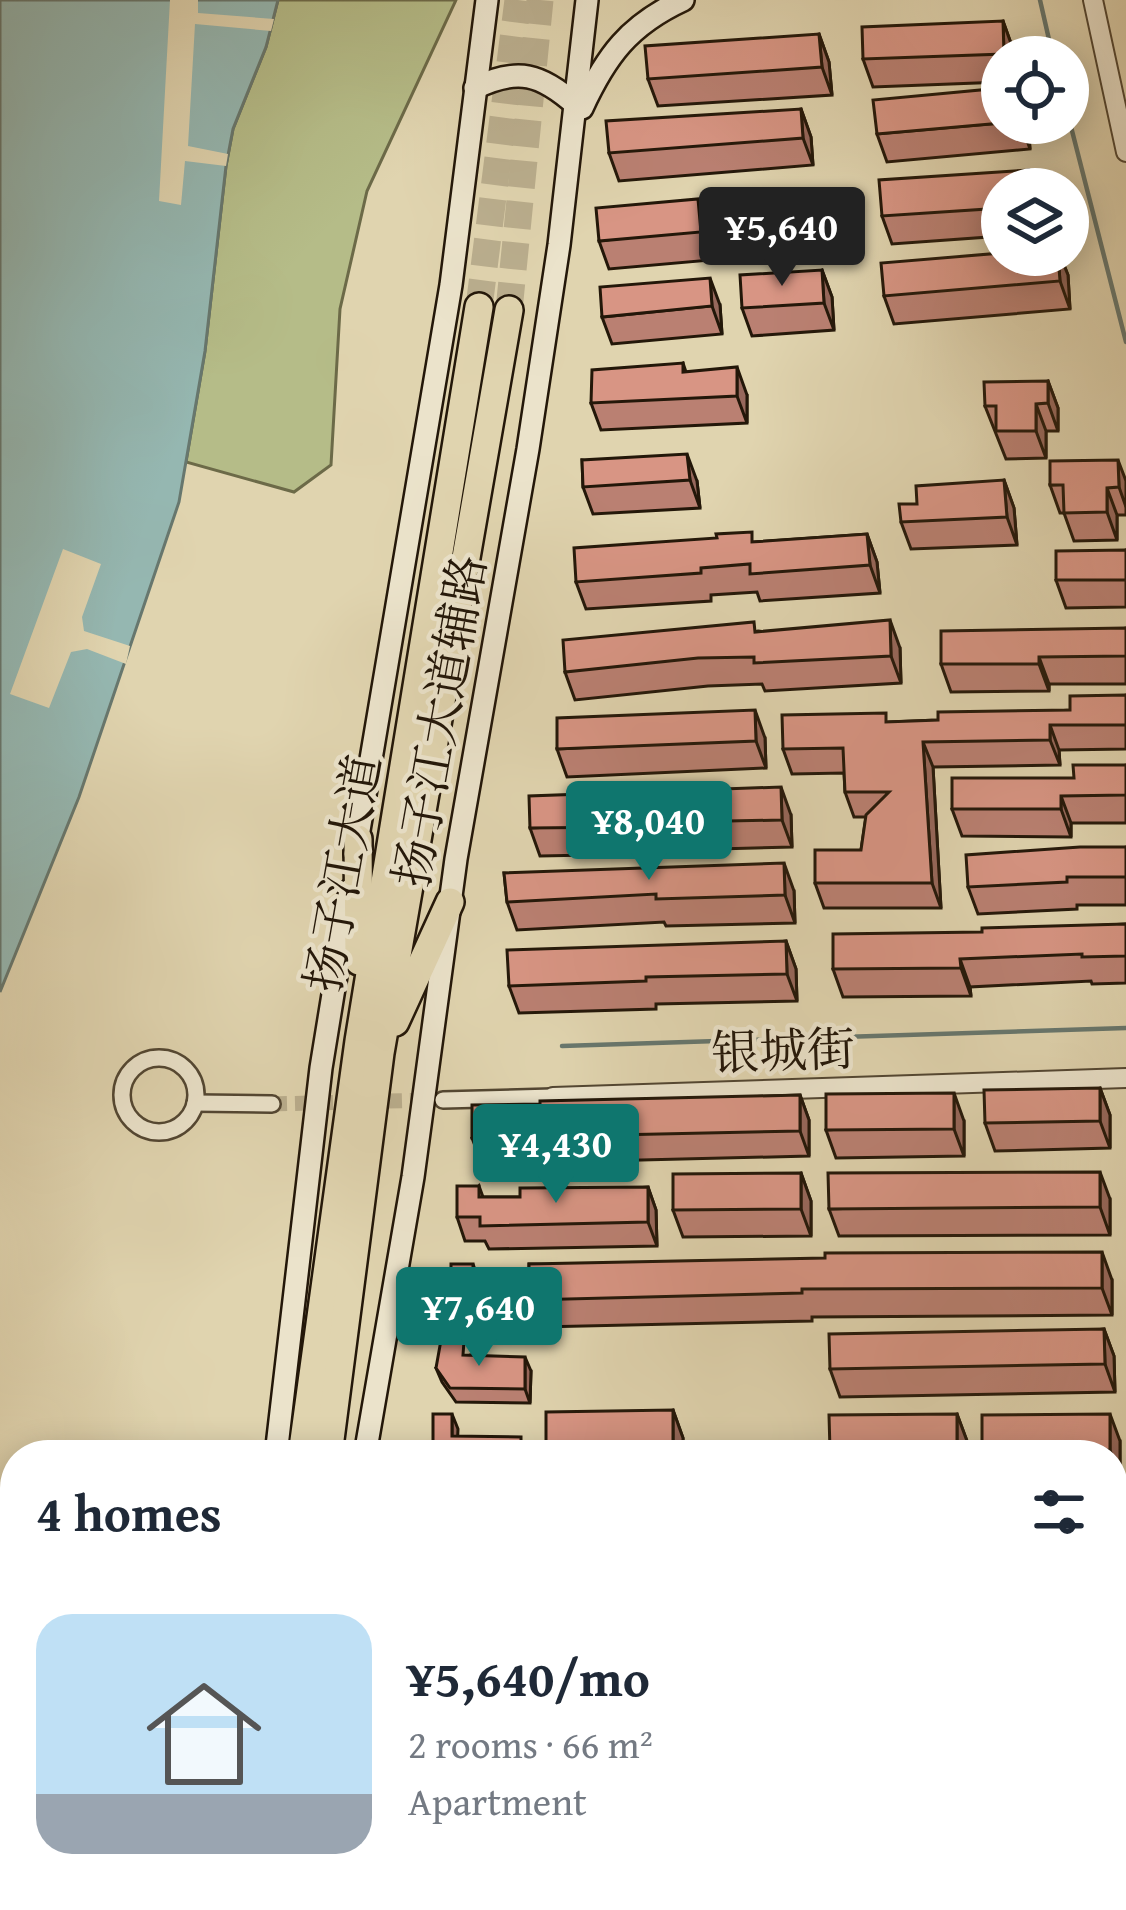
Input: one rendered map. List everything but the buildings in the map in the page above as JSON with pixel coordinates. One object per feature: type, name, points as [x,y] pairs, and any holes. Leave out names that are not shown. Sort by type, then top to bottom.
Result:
[{"type":"highway","name":"扬子江大道","points":[[304,1440],[370,1047],[479,307]]},
{"type":"highway","name":"扬子江大道","points":[[330,1440],[370,1047],[509,310]]},
{"type":"highway","points":[[358,839],[370,1047]]},
{"type":"highway","points":[[370,1047],[450,902]]},
{"type":"highway","points":[[338,1440],[340,1370]]},
{"type":"main road","name":"扬子江大道辅路","points":[[278,1440],[321,1068],[451,285],[487,0]]},
{"type":"main road","name":"扬子江大道辅路","points":[[368,1440],[413,1177],[450,902],[528,449],[587,0]]},
{"type":"main road","points":[[475,88],[500,76],[527,76],[554,85],[575,115],[603,62],[654,13],[683,0]]},
{"type":"street","points":[[1093,0],[1126,152]]},
{"type":"street","points":[[163,1058],[175,1062],[193,1079],[195,1103],[191,1115],[172,1130],[148,1131],[137,1126],[123,1106],[124,1082],[140,1063],[163,1058]]},
{"type":"street","name":"银城街","points":[[443,1100],[1126,1078]]},
{"type":"street","points":[[195,1103],[272,1104]]},
{"type":"green space","points":[[278,0],[456,0],[367,191],[340,309],[331,465],[294,492],[186,462],[233,129],[266,47]]},
{"type":"water","points":[[0,0],[278,0],[266,47],[233,129],[205,351],[179,502],[79,797],[0,992]]},
{"type":"pier","points":[[170,0],[198,0],[198,13],[274,19],[271,31],[195,24],[188,146],[228,154],[226,166],[185,161],[181,205],[159,201]]},
{"type":"pier","points":[[63,549],[101,564],[82,617],[84,631],[130,646],[126,664],[87,649],[71,652],[49,708],[10,694]]},
{"type":"waterway","points":[[1040,0],[1048,36]]},
{"type":"waterway","points":[[1075,144],[1126,342]]},
{"type":"waterway","points":[[562,1046],[1126,1028]]},
{"type":"tunnel","points":[[479,307],[518,0]]},
{"type":"tunnel","points":[[509,310],[540,0]]},
{"type":"tunnel","points":[[272,1104],[428,1100]]}]
